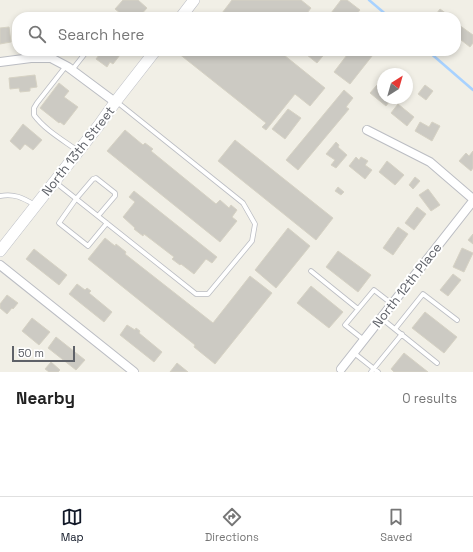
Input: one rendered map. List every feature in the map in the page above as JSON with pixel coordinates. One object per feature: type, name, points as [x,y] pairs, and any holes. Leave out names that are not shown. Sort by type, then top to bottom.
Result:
[{"type":"main road","points":[[185,12],[194,0]]},
{"type":"main road","name":"North 13th Street","points":[[0,251],[151,56]]},
{"type":"street","points":[[0,62],[31,58],[51,58],[69,68],[116,102]]},
{"type":"street","points":[[367,130],[430,162],[473,200]]},
{"type":"street","name":"North 12th Place","points":[[341,369],[473,200]]},
{"type":"street","points":[[0,265],[132,372]]},
{"type":"lane","points":[[78,151],[38,120],[34,115],[34,108],[69,68],[82,56]]},
{"type":"lane","points":[[54,182],[196,294],[208,294],[252,241],[255,224],[243,203],[116,102]]},
{"type":"lane","points":[[98,216],[115,196],[115,193],[96,178],[93,179],[76,199],[59,223],[88,246],[107,223]]},
{"type":"lane","points":[[0,196],[7,195],[21,197],[36,205]]},
{"type":"lane","points":[[311,272],[358,309]]},
{"type":"lane","points":[[364,340],[345,325],[374,290],[392,305]]},
{"type":"lane","points":[[395,329],[423,294],[457,320]]},
{"type":"lane","points":[[381,318],[437,363]]},
{"type":"lane","points":[[372,370],[402,334]]},
{"type":"lane","points":[[354,353],[372,370],[378,372]]},
{"type":"building","points":[[123,0],[138,0],[147,8],[143,12],[119,12],[115,9]]},
{"type":"building","points":[[232,0],[301,0],[311,8],[308,12],[223,12]]},
{"type":"building","points":[[341,0],[347,0],[360,10],[358,12],[332,12]]},
{"type":"building","points":[[461,26],[473,35],[473,43],[470,47],[461,40]]},
{"type":"building","points":[[9,27],[11,42],[0,44],[0,28]]},
{"type":"building","points":[[98,56],[119,56],[113,64],[110,62],[107,67],[96,59]]},
{"type":"building","points":[[182,56],[285,56],[325,88],[310,106],[295,94],[266,130],[262,127],[266,123]]},
{"type":"building","points":[[308,56],[323,56],[317,63]]},
{"type":"building","points":[[346,56],[372,56],[350,84],[334,72]]},
{"type":"building","points":[[35,75],[37,87],[30,88],[30,91],[20,92],[19,88],[10,89],[9,78]]},
{"type":"building","points":[[59,83],[69,91],[64,97],[78,107],[64,125],[60,122],[59,123],[40,108]]},
{"type":"building","points":[[377,85],[377,99],[370,93]]},
{"type":"building","points":[[425,85],[433,91],[426,100],[418,94]]},
{"type":"building","points":[[344,90],[353,98],[346,107],[349,109],[298,170],[286,160]]},
{"type":"building","points":[[398,104],[414,117],[407,126],[391,113]]},
{"type":"building","points":[[288,109],[301,118],[285,139],[272,129]]},
{"type":"building","points":[[420,122],[429,127],[432,122],[440,126],[432,141],[415,131]]},
{"type":"building","points":[[23,124],[42,140],[33,150],[25,144],[20,150],[10,141]]},
{"type":"building","points":[[125,130],[143,145],[145,143],[153,149],[151,151],[216,204],[220,200],[229,208],[231,205],[237,210],[232,217],[237,221],[220,242],[107,151]]},
{"type":"building","points":[[235,140],[333,218],[316,240],[218,161]]},
{"type":"building","points":[[336,142],[339,145],[338,147],[347,155],[336,168],[331,165],[335,160],[326,154]]},
{"type":"building","points":[[473,151],[473,168],[471,171],[459,161],[466,153],[469,156]]},
{"type":"building","points":[[356,157],[359,160],[361,157],[368,161],[365,165],[372,170],[365,179],[349,166]]},
{"type":"building","points":[[387,161],[404,175],[395,185],[379,172]]},
{"type":"building","points":[[415,177],[420,181],[413,189],[409,185]]},
{"type":"building","points":[[338,187],[344,192],[341,195],[335,191]]},
{"type":"building","points":[[428,189],[440,205],[431,211],[419,195]]},
{"type":"building","points":[[134,191],[217,257],[212,263],[206,259],[194,274],[172,259],[174,257],[144,234],[143,236],[134,229],[135,228],[123,217],[135,202],[129,197]]},
{"type":"building","points":[[417,207],[426,214],[414,230],[405,223]]},
{"type":"building","points":[[398,227],[408,234],[393,255],[383,248]]},
{"type":"building","points":[[288,228],[310,246],[276,288],[255,270]]},
{"type":"building","points":[[473,234],[473,244],[468,240]]},
{"type":"building","points":[[105,238],[115,246],[116,244],[126,252],[125,254],[213,323],[250,276],[272,293],[215,364],[194,347],[195,345],[88,259]]},
{"type":"building","points":[[462,248],[473,253],[464,272],[453,267]]},
{"type":"building","points":[[34,249],[67,275],[59,285],[26,259]]},
{"type":"building","points":[[338,251],[371,275],[358,292],[326,267]]},
{"type":"building","points":[[453,274],[461,280],[448,296],[440,290]]},
{"type":"building","points":[[77,284],[85,290],[87,288],[91,291],[89,293],[112,312],[104,322],[69,294]]},
{"type":"building","points":[[311,286],[343,312],[329,328],[297,303]]},
{"type":"building","points":[[7,295],[18,303],[7,314],[0,308],[0,304]]},
{"type":"building","points":[[425,312],[457,337],[444,353],[412,328]]},
{"type":"building","points":[[32,318],[50,332],[39,345],[22,331]]},
{"type":"building","points":[[127,325],[140,331],[139,333],[162,352],[154,362],[120,335]]},
{"type":"building","points":[[56,337],[85,360],[76,370],[48,348]]},
{"type":"building","points":[[404,353],[428,372],[394,372],[391,369]]},
{"type":"building","points":[[51,362],[60,370],[58,372],[49,372],[45,369]]},
{"type":"building","points":[[177,363],[188,372],[170,372]]},
{"type":"waterway","points":[[369,0],[383,12]]},
{"type":"waterway","points":[[434,56],[473,90]]}]
